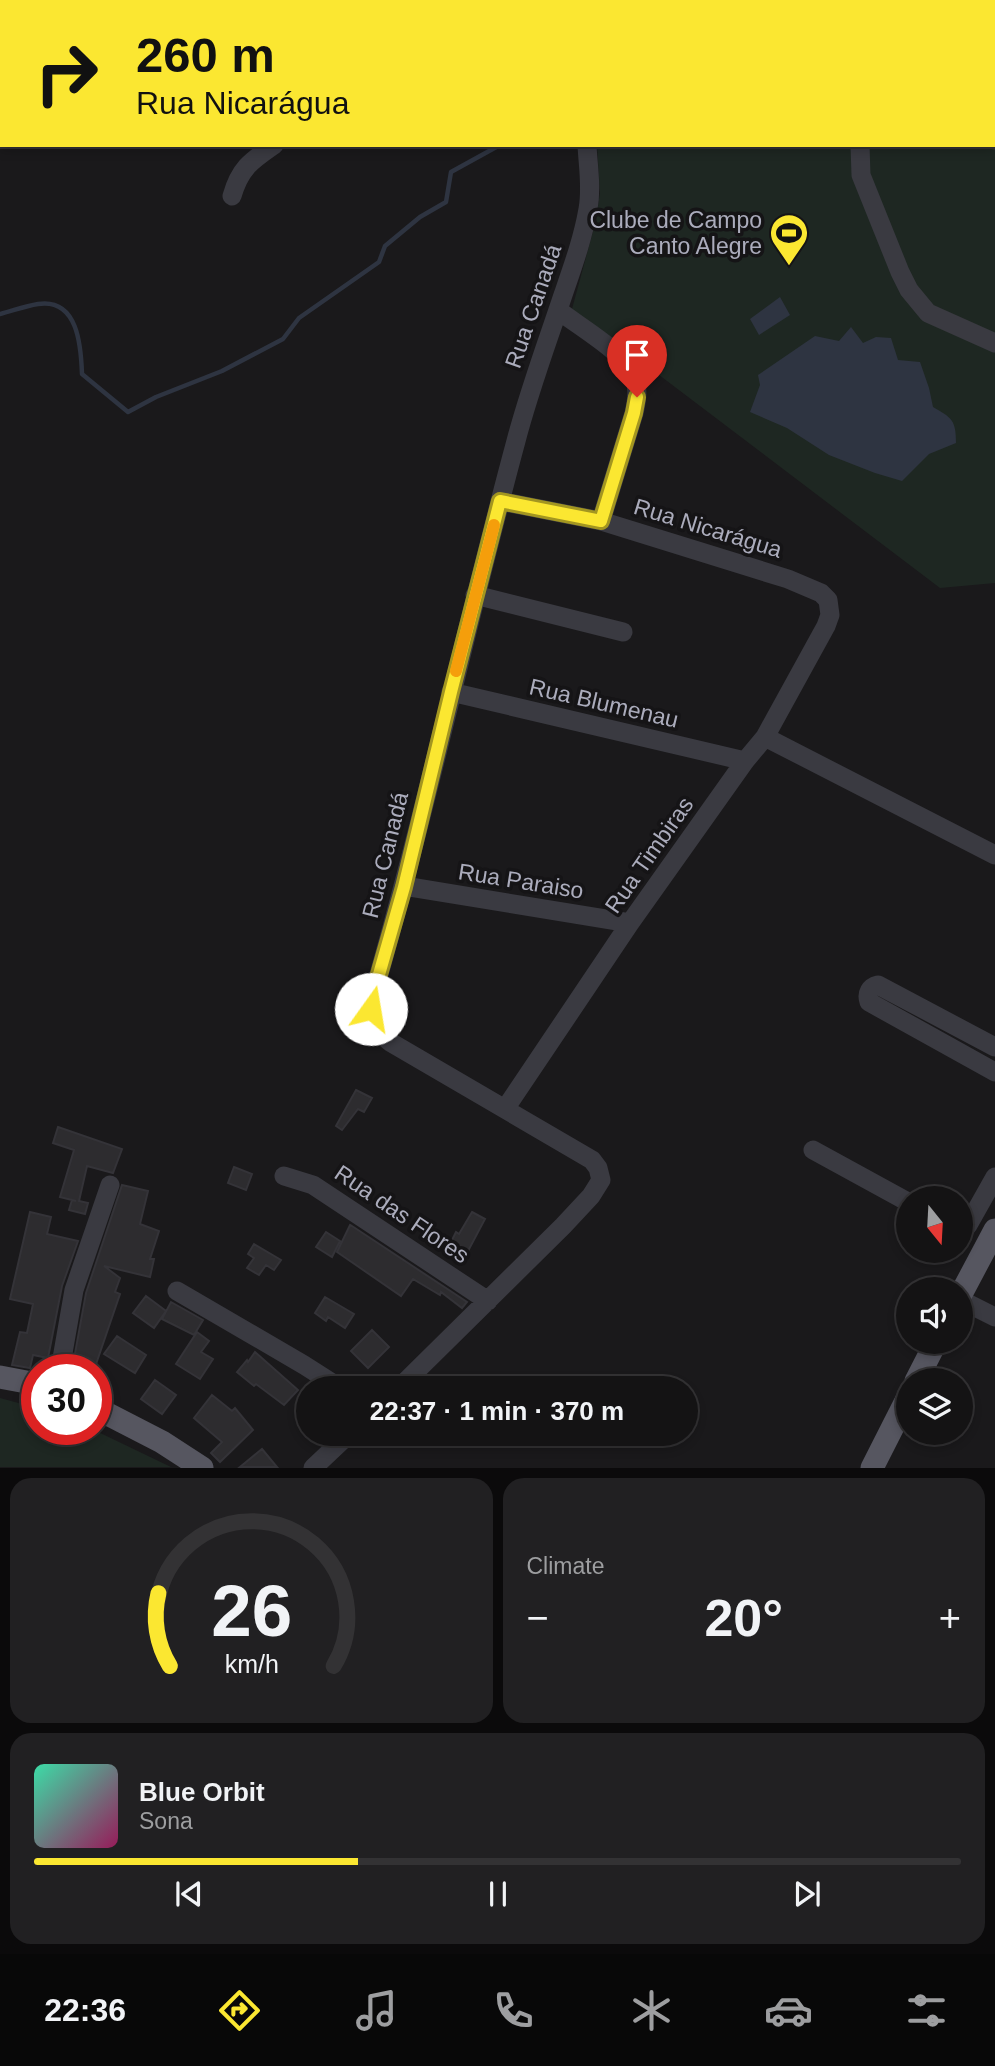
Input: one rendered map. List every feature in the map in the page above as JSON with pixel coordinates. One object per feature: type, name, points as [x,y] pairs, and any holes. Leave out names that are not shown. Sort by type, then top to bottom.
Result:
[{"type":"main road","points":[[970,1277],[995,1230]]},
{"type":"main road","points":[[0,1377],[21,1381]]},
{"type":"main road","points":[[112,1416],[162,1442],[202,1468]]},
{"type":"main road","points":[[872,1468],[896,1421]]},
{"type":"street","points":[[232,196],[244,167],[271,147]]},
{"type":"street","name":"Rua Canadá","points":[[411,1376],[586,1202],[601,1180],[601,1174],[592,1160],[390,1042],[379,1034],[371,1020],[372,999],[404,887],[500,501],[528,400],[582,240],[589,206],[587,147]]},
{"type":"street","points":[[860,147],[862,175],[909,290],[928,313],[995,342]]},
{"type":"street","points":[[558,310],[622,358],[633,373],[636,384],[634,413],[601,521]]},
{"type":"street","name":"Rua Nicarágua","points":[[500,501],[601,521],[806,586],[821,593],[828,600],[830,615],[826,626]]},
{"type":"street","points":[[475,595],[623,632]]},
{"type":"street","name":"Rua Timbiras","points":[[505,1109],[630,923],[765,737],[826,626]]},
{"type":"street","name":"Rua Blumenau","points":[[451,692],[745,761]]},
{"type":"street","points":[[765,737],[995,855]]},
{"type":"street","name":"Rua Paraiso","points":[[404,887],[630,923]]},
{"type":"street","points":[[995,1047],[878,985],[869,991],[869,1002],[995,1072]]},
{"type":"street","points":[[813,1150],[896,1195]]},
{"type":"street","name":"Rua das Flores","points":[[284,1176],[313,1185],[488,1301]]},
{"type":"street","points":[[973,1216],[995,1177]]},
{"type":"street","points":[[63,1354],[74,1290],[110,1185]]},
{"type":"street","points":[[177,1292],[321,1376]]},
{"type":"street","points":[[973,1306],[995,1317]]},
{"type":"street","points":[[313,1468],[336,1446]]},
{"type":"shaded area","name":"Clube de Campo Canto Alegre","points":[[597,147],[995,147],[995,583],[940,588],[572,309],[595,224],[600,193]]},
{"type":"shaded area","points":[[0,1398],[21,1404],[21,1445],[112,1445],[112,1439],[171,1467],[0,1467]]},
{"type":"water","points":[[780,297],[790,315],[759,335],[750,319]]},
{"type":"water","points":[[851,327],[863,343],[876,337],[891,338],[898,360],[920,362],[933,407],[949,417],[954,424],[956,443],[929,454],[902,481],[829,455],[787,428],[750,412],[760,385],[758,375],[815,336],[839,341]]},
{"type":"building","points":[[356,1090],[372,1098],[364,1112],[358,1109],[342,1130],[336,1126]]},
{"type":"building","points":[[58,1127],[122,1149],[113,1173],[87,1166],[79,1201],[88,1203],[85,1214],[69,1210],[72,1200],[60,1197],[74,1150],[53,1143]]},
{"type":"building","points":[[234,1167],[252,1174],[246,1190],[228,1183]]},
{"type":"building","points":[[122,1185],[148,1191],[140,1224],[159,1231],[150,1259],[154,1259],[150,1277],[104,1266],[120,1278],[115,1292],[120,1294],[99,1354],[75,1354],[86,1293]]},
{"type":"building","points":[[30,1212],[51,1217],[47,1234],[78,1241],[62,1286],[49,1354],[21,1354],[21,1366],[12,1365],[20,1332],[27,1333],[33,1304],[10,1299]]},
{"type":"building","points":[[472,1212],[485,1219],[467,1253],[450,1244]]},
{"type":"building","points":[[350,1225],[467,1302],[462,1308],[441,1292],[440,1295],[413,1279],[401,1296],[337,1252]]},
{"type":"building","points":[[326,1232],[340,1241],[332,1257],[316,1247]]},
{"type":"building","points":[[254,1244],[281,1260],[274,1270],[266,1265],[259,1275],[247,1268],[254,1258],[248,1254]]},
{"type":"building","points":[[146,1296],[166,1311],[154,1328],[133,1313]]},
{"type":"building","points":[[325,1297],[354,1314],[345,1328],[328,1317],[326,1321],[315,1313]]},
{"type":"building","points":[[171,1302],[203,1320],[194,1335],[162,1319]]},
{"type":"building","points":[[372,1330],[389,1347],[368,1368],[351,1351]]},
{"type":"building","points":[[197,1332],[209,1341],[201,1352],[213,1359],[200,1379],[176,1364]]},
{"type":"building","points":[[117,1336],[146,1355],[135,1373],[112,1359],[112,1354],[104,1354]]},
{"type":"building","points":[[255,1352],[296,1388],[296,1392],[284,1405],[237,1372],[247,1360],[248,1362]]},
{"type":"building","points":[[155,1380],[176,1395],[162,1414],[141,1399]]},
{"type":"building","points":[[212,1395],[232,1411],[235,1408],[253,1430],[220,1462],[211,1453],[222,1442],[194,1418]]},
{"type":"building","points":[[262,1449],[277,1467],[240,1467]]},
{"type":"waterway","points":[[0,314],[38,304],[51,304],[62,308],[75,326],[82,374],[128,412],[156,397],[222,371],[283,339],[299,318],[379,262],[385,246],[420,217],[446,202],[451,172],[496,147]]},
{"type":"slow traffic","points":[[456,671],[494,525]]},
{"type":"place","name":"Clube de Campo Canto Alegre","points":[[789,267]]},
{"type":"route","points":[[371,1009],[500,501],[601,521],[637,397]]}]
